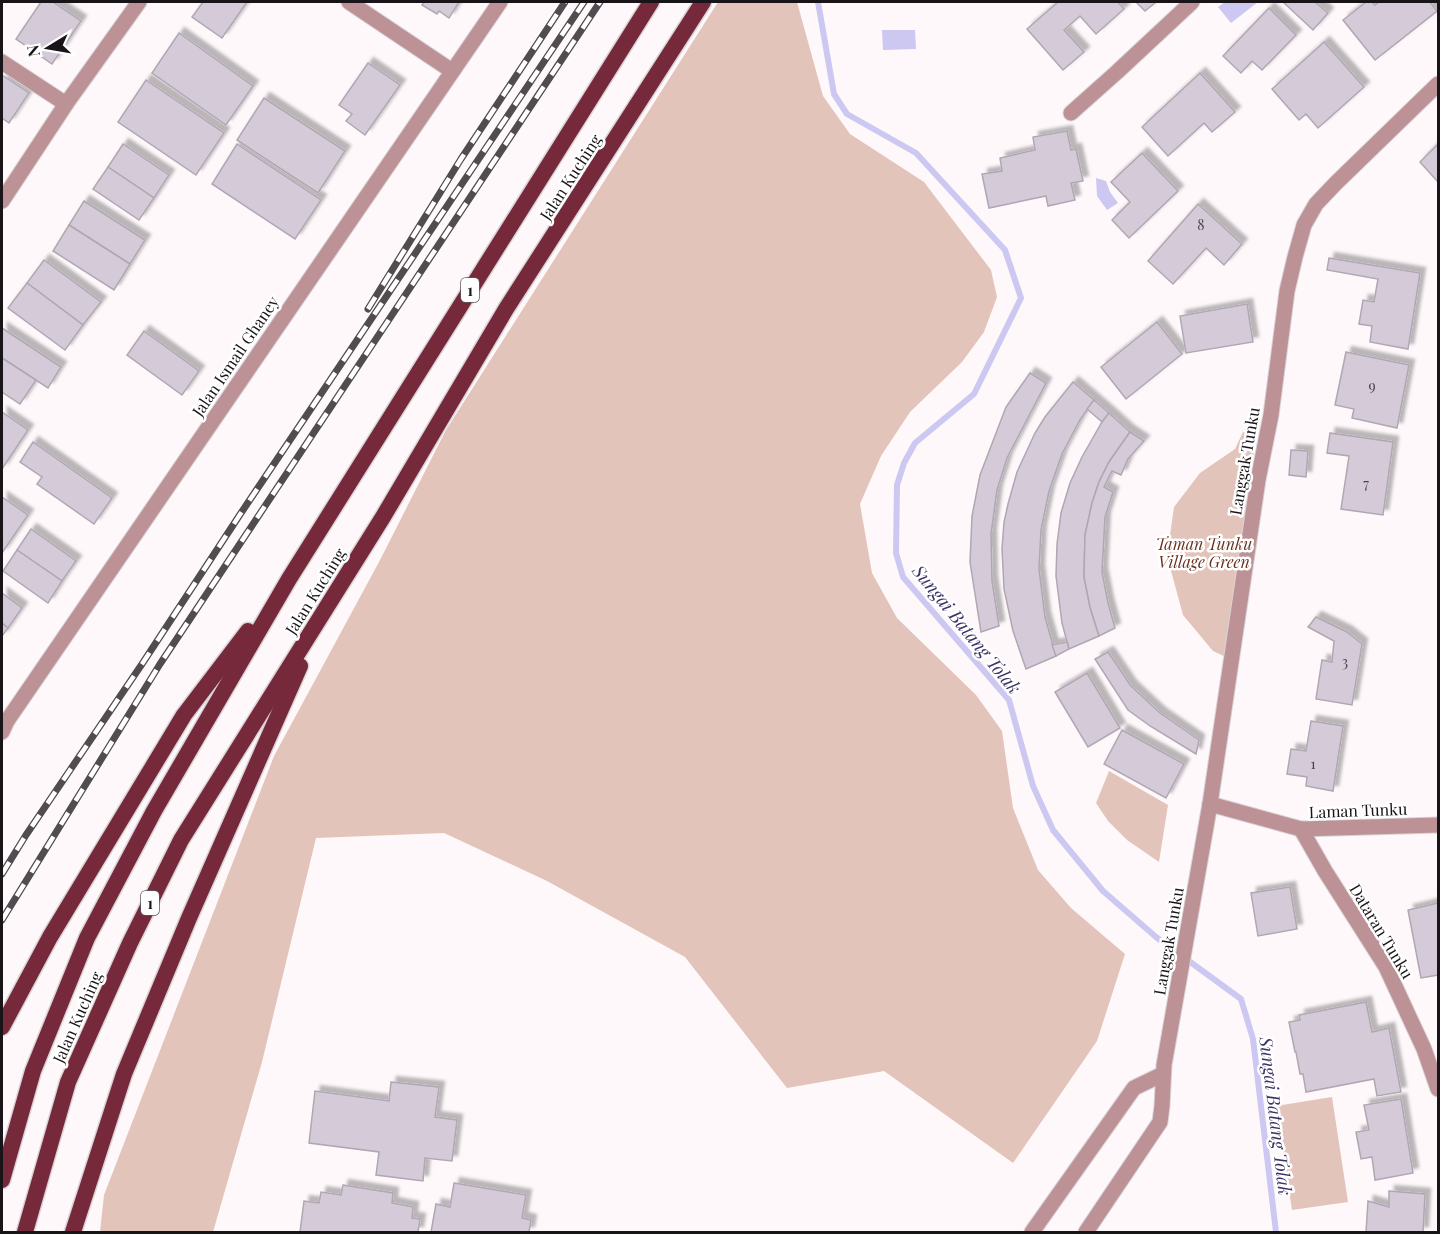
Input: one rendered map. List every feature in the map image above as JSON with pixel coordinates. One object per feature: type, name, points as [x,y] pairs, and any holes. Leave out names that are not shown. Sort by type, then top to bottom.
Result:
[{"type":"highway","name":"Jalan Kuching","points":[[2,1180],[33,1071],[87,938],[154,812],[289,579],[651,2]]},
{"type":"highway","name":"Jalan Kuching","points":[[25,1233],[68,1082],[130,943],[181,840],[383,517],[506,309],[703,2]]},
{"type":"highway","points":[[2,1027],[50,937],[184,715],[289,579]]},
{"type":"highway","points":[[73,1233],[124,1074],[189,918],[323,614]]},
{"type":"street","points":[[2,201],[139,2]]},
{"type":"street","points":[[349,2],[452,71]]},
{"type":"street","name":"Jalan Ismail Ghaney","points":[[2,732],[500,2]]},
{"type":"street","points":[[1071,113],[1192,2]]},
{"type":"street","points":[[2,62],[66,105]]},
{"type":"street","name":"Langgak Tunku","points":[[1086,1233],[1160,1122],[1163,1074],[1210,804],[1260,469],[1271,415],[1287,291],[1298,246],[1305,225],[1316,204],[1438,84]]},
{"type":"street","name":"Laman Tunku","points":[[1210,804],[1301,830],[1438,825]]},
{"type":"street","name":"Dataran Tunku","points":[[1301,830],[1386,967],[1424,1049],[1438,1089]]},
{"type":"street","points":[[1032,1233],[1134,1088],[1163,1074]]},
{"type":"green space","points":[[718,2],[797,2],[823,96],[850,134],[924,182],[991,270],[997,297],[984,332],[962,362],[910,412],[881,456],[860,504],[872,573],[897,618],[976,695],[1002,731],[1013,808],[1038,870],[1071,908],[1125,954],[1097,1041],[1013,1163],[884,1071],[787,1088],[685,957],[547,881],[444,833],[316,838],[262,1062],[213,1232],[100,1232],[104,1195],[274,756],[379,562],[446,430]]},
{"type":"green space","name":"Taman Tunku Village Green","points":[[1243,432],[1256,435],[1228,658],[1213,651],[1183,615],[1167,556],[1174,507],[1200,473],[1235,449]]},
{"type":"green space","points":[[1109,771],[1168,805],[1159,862],[1127,840],[1108,821],[1096,803]]},
{"type":"green space","points":[[1332,1097],[1348,1202],[1292,1210],[1276,1106]]},
{"type":"shaded area","points":[[1225,2],[1258,2],[1231,23],[1218,7]]},
{"type":"shaded area","points":[[882,30],[915,30],[916,49],[883,50]]},
{"type":"shaded area","points":[[1096,178],[1106,181],[1118,203],[1107,210],[1097,196]]},
{"type":"building","points":[[41,2],[53,2],[81,21],[52,64],[16,39]]},
{"type":"building","points":[[203,2],[247,2],[222,38],[192,17]]},
{"type":"building","points":[[424,2],[459,2],[449,18],[439,11],[437,14],[422,5]]},
{"type":"building","points":[[1058,2],[1118,2],[1124,9],[1096,34],[1080,16],[1064,30],[1084,52],[1063,70],[1027,29]]},
{"type":"building","points":[[1136,2],[1156,2],[1145,11]]},
{"type":"building","points":[[1283,2],[1315,2],[1328,13],[1313,30]]},
{"type":"building","points":[[1366,2],[1372,2],[1375,5],[1379,2],[1430,2],[1437,11],[1375,60],[1343,20]]},
{"type":"building","points":[[1269,8],[1296,35],[1262,70],[1252,61],[1241,73],[1223,56]]},
{"type":"building","points":[[179,33],[253,86],[226,125],[152,73]]},
{"type":"building","points":[[1324,42],[1364,87],[1318,128],[1306,114],[1299,120],[1272,89]]},
{"type":"building","points":[[368,63],[400,85],[365,135],[346,121],[352,114],[339,105]]},
{"type":"building","points":[[1200,73],[1235,112],[1212,132],[1204,123],[1168,156],[1142,127]]},
{"type":"building","points":[[2,75],[29,93],[9,123],[2,118]]},
{"type":"building","points":[[146,80],[224,133],[196,175],[118,122]]},
{"type":"building","points":[[264,98],[345,151],[318,193],[237,140]]},
{"type":"building","points":[[1067,131],[1071,150],[1076,149],[1083,181],[1071,183],[1075,200],[1048,206],[1046,196],[989,208],[982,174],[1002,171],[1000,158],[1035,150],[1033,137]]},
{"type":"building","points":[[123,144],[169,175],[154,198],[108,167]]},
{"type":"building","points":[[237,144],[321,200],[295,239],[212,184]]},
{"type":"building","points":[[1438,144],[1438,182],[1420,162]]},
{"type":"building","points":[[1142,153],[1178,191],[1129,238],[1112,220],[1130,202],[1111,182]]},
{"type":"building","points":[[108,167],[154,198],[139,220],[93,189]]},
{"type":"building","points":[[84,201],[145,240],[130,264],[69,225]]},
{"type":"building","points":[[1198,204],[1242,244],[1224,265],[1206,248],[1173,284],[1148,261]]},
{"type":"building","points":[[69,225],[130,264],[114,290],[53,251]]},
{"type":"building","points":[[1329,258],[1420,273],[1408,349],[1370,342],[1372,326],[1359,324],[1363,300],[1374,302],[1378,279],[1327,270]]},
{"type":"building","points":[[44,260],[101,302],[83,325],[27,283]]},
{"type":"building","points":[[27,283],[83,325],[65,350],[8,308]]},
{"type":"building","points":[[1247,304],[1253,342],[1186,353],[1180,316]]},
{"type":"building","points":[[1157,322],[1182,354],[1126,399],[1101,367]]},
{"type":"building","points":[[2,328],[61,367],[48,388],[2,358]]},
{"type":"building","points":[[144,331],[199,371],[182,395],[127,355]]},
{"type":"building","points":[[1346,352],[1409,365],[1397,428],[1352,418],[1354,409],[1335,405]]},
{"type":"building","points":[[2,358],[36,380],[20,404],[2,392]]},
{"type":"building","points":[[1030,373],[1046,383],[1007,458],[997,490],[991,534],[992,581],[999,626],[981,632],[970,562],[972,516],[980,475],[1006,407]]},
{"type":"building","points":[[1073,382],[1094,400],[1080,420],[1062,454],[1049,491],[1041,530],[1039,569],[1045,617],[1056,656],[1026,669],[1013,631],[1004,589],[1002,549],[1004,522],[1017,472],[1035,433]]},
{"type":"building","points":[[1094,400],[1109,413],[1102,422],[1087,409]]},
{"type":"building","points":[[2,412],[28,430],[2,469]]},
{"type":"building","points":[[1109,413],[1130,432],[1109,462],[1099,482],[1085,535],[1084,577],[1099,636],[1069,649],[1062,623],[1056,576],[1061,513],[1070,483],[1082,457]]},
{"type":"building","points":[[1130,432],[1144,441],[1128,459],[1121,475],[1112,471],[1104,487],[1113,492],[1105,517],[1102,572],[1115,628],[1099,636],[1084,577],[1085,535],[1099,482],[1109,462]]},
{"type":"building","points":[[1330,433],[1393,442],[1383,515],[1341,509],[1349,456],[1327,453]]},
{"type":"building","points":[[33,442],[112,498],[94,524],[37,484],[42,477],[20,462]]},
{"type":"building","points":[[1291,450],[1308,451],[1306,477],[1289,475]]},
{"type":"building","points":[[2,497],[28,515],[2,553]]},
{"type":"building","points":[[31,529],[76,561],[62,581],[17,550]]},
{"type":"building","points":[[17,550],[62,581],[48,603],[3,571]]},
{"type":"building","points":[[2,593],[22,608],[8,628],[2,623]]},
{"type":"building","points":[[1316,617],[1347,632],[1362,644],[1352,705],[1316,699],[1322,660],[1332,662],[1334,641],[1308,627]]},
{"type":"building","points":[[2,623],[8,628],[2,636]]},
{"type":"building","points":[[1067,642],[1069,649],[1056,656],[1052,645]]},
{"type":"building","points":[[1108,652],[1131,686],[1160,713],[1199,740],[1196,754],[1128,710],[1095,659]]},
{"type":"building","points":[[1087,673],[1120,728],[1088,747],[1055,692]]},
{"type":"building","points":[[1311,721],[1343,726],[1333,791],[1306,786],[1307,777],[1287,774],[1291,749],[1306,751]]},
{"type":"building","points":[[1122,730],[1184,764],[1166,798],[1104,764]]},
{"type":"building","points":[[1290,887],[1297,929],[1258,936],[1251,893]]},
{"type":"building","points":[[1438,903],[1438,975],[1421,978],[1408,910]]},
{"type":"building","points":[[1366,1002],[1372,1032],[1389,1028],[1401,1092],[1377,1096],[1374,1079],[1306,1092],[1289,1022],[1300,1020],[1299,1015]]},
{"type":"building","points":[[391,1082],[439,1087],[435,1117],[457,1120],[452,1161],[425,1158],[423,1181],[376,1175],[379,1152],[309,1143],[315,1091],[389,1101]]},
{"type":"building","points":[[1401,1099],[1413,1173],[1375,1180],[1372,1157],[1361,1159],[1356,1132],[1369,1130],[1364,1105]]},
{"type":"building","points":[[454,1183],[526,1195],[522,1218],[531,1220],[529,1232],[431,1232],[436,1204],[450,1207]]},
{"type":"building","points":[[343,1185],[393,1193],[392,1203],[413,1207],[412,1218],[420,1219],[418,1232],[300,1232],[304,1201],[319,1203],[321,1192],[341,1195]]},
{"type":"building","points":[[1389,1191],[1425,1194],[1423,1232],[1366,1232],[1368,1201],[1389,1207]]},
{"type":"waterway","name":"Sungai Batang Tolak","points":[[818,2],[834,94],[847,114],[916,153],[1005,250],[1021,298],[974,394],[915,443],[904,463],[897,485],[896,553],[903,577],[1009,700],[1033,786],[1053,830],[1103,891],[1156,937],[1241,999],[1253,1039],[1276,1232]]},
{"type":"railway","points":[[368,309],[461,159],[565,2]]},
{"type":"railway","points":[[2,874],[584,2]]},
{"type":"railway","points":[[2,920],[160,664],[600,2]]}]
